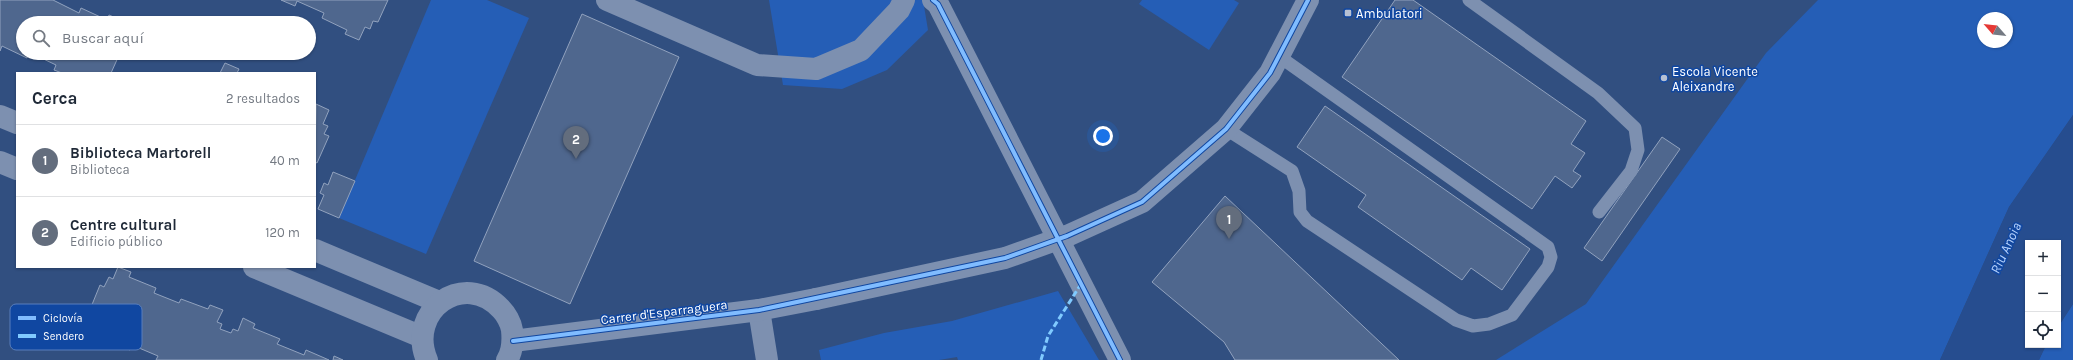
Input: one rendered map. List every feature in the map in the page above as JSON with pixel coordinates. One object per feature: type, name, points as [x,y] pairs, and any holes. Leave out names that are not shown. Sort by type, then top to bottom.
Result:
[{"type":"street","points":[[607,0],[757,65],[816,69],[861,50],[899,10],[904,0]]},
{"type":"street","points":[[933,0],[938,4],[1120,360]]},
{"type":"street","name":"Carrer d'Esparraguera","points":[[510,351],[760,310],[816,299],[1005,258],[1067,236],[1142,202],[1226,129],[1280,57],[1307,0]]},
{"type":"street","points":[[0,116],[16,123]]},
{"type":"street","points":[[0,162],[16,169]]},
{"type":"street","points":[[316,250],[439,302]]},
{"type":"street","points":[[256,268],[422,337]]},
{"type":"street","points":[[427,360],[423,350],[422,337],[424,324],[430,312],[439,302],[452,295],[467,292],[482,295],[495,302],[505,313],[511,326],[510,351]]},
{"type":"street","points":[[760,310],[767,360]]},
{"type":"lane","points":[[1469,0],[1598,93],[1635,128],[1638,150],[1631,171],[1599,212]]},
{"type":"lane","points":[[1226,129],[1292,171],[1299,191],[1300,212],[1307,221],[1456,320],[1473,326],[1489,324],[1512,315],[1548,266],[1551,257],[1548,247],[1280,57]]},
{"type":"shaded area","points":[[431,0],[487,0],[529,18],[426,254],[339,218]]},
{"type":"shaded area","points":[[769,0],[923,0],[928,30],[887,70],[842,89],[783,85]]},
{"type":"shaded area","points":[[1142,0],[1234,0],[1239,3],[1209,50],[1139,4]]},
{"type":"shaded area","points":[[1818,0],[2073,0],[2073,115],[2009,207],[1940,360],[1496,360],[1586,304],[1766,53]]},
{"type":"shaded area","points":[[1058,291],[1099,360],[958,360],[957,357],[939,360],[821,360],[819,350],[884,333],[952,321]]},
{"type":"shaded area","points":[[2073,304],[2073,360],[2039,360],[2045,348],[2061,348],[2061,322]]},
{"type":"water","name":"Riu Anoia","points":[[2073,115],[2073,304],[2061,322],[2061,240],[2025,240],[2025,348],[2045,348],[2039,360],[1940,360],[2009,207]]},
{"type":"building","points":[[0,0],[53,0],[79,13],[81,8],[98,16],[16,16],[16,53],[2,46],[0,51]]},
{"type":"building","points":[[281,0],[388,0],[378,22],[373,21],[370,29],[365,27],[359,40],[345,34],[347,30],[322,18],[324,13],[297,1],[295,6]]},
{"type":"building","points":[[1395,0],[1413,0],[1586,121],[1571,144],[1585,153],[1573,171],[1581,176],[1572,188],[1555,176],[1532,209],[1342,77]]},
{"type":"building","points":[[582,14],[679,57],[570,304],[474,261]]},
{"type":"building","points":[[46,60],[117,60],[111,72],[59,72],[54,70],[56,65]]},
{"type":"building","points":[[225,63],[239,69],[238,72],[220,72]]},
{"type":"building","points":[[316,104],[329,110],[323,124],[328,126],[324,134],[329,136],[317,163]]},
{"type":"building","points":[[1325,106],[1530,249],[1502,290],[1471,268],[1462,280],[1358,207],[1366,195],[1297,147]]},
{"type":"building","points":[[1662,137],[1680,149],[1602,261],[1584,248]]},
{"type":"building","points":[[333,172],[355,181],[339,218],[318,209],[324,195],[320,193],[324,183],[328,185]]},
{"type":"building","points":[[1225,196],[1399,360],[1235,360],[1224,342],[1152,282]]},
{"type":"building","points":[[118,268],[121,268],[131,272],[129,277],[156,288],[154,293],[179,303],[181,299],[208,309],[210,305],[223,310],[217,322],[222,324],[220,329],[231,333],[233,329],[238,331],[243,318],[255,324],[253,328],[280,339],[277,344],[304,355],[306,350],[329,360],[156,360],[158,356],[142,349],[142,304],[92,304],[100,285],[104,287],[109,277],[113,279]]},
{"type":"building","points":[[334,356],[343,360],[333,360]]},
{"type":"marked path","points":[[1041,360],[1048,336],[1081,284]]},
{"type":"cycle path","points":[[933,0],[938,4],[1120,360]]},
{"type":"cycle path","points":[[513,341],[759,310],[1005,258],[1067,236],[1142,202],[1226,129],[1270,73],[1308,0]]},
{"type":"place","name":"Ambulatori","points":[[1348,13]]},
{"type":"place","name":"Escola Vicente Aleixandre","points":[[1664,78]]},
{"type":"place","name":"Centre cultural","points":[[576,159]]},
{"type":"place","name":"Biblioteca Martorell","points":[[1229,239]]}]
